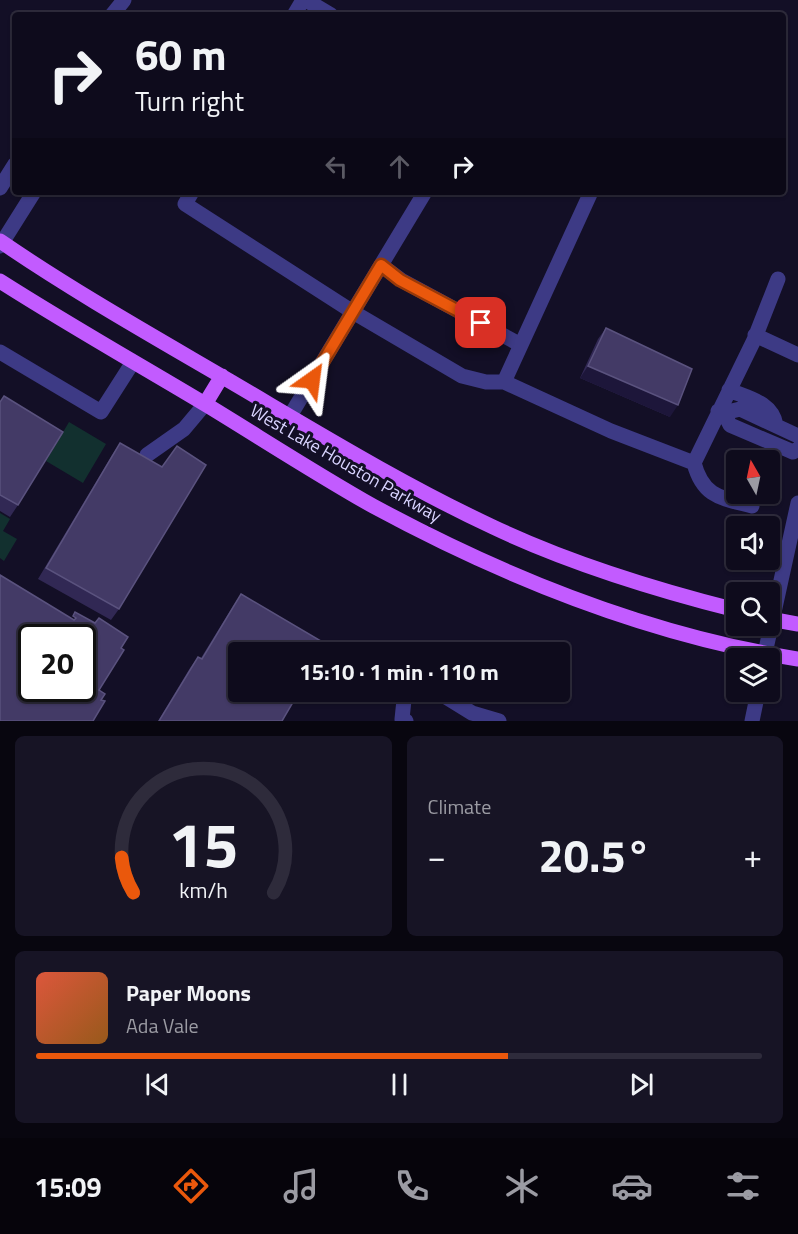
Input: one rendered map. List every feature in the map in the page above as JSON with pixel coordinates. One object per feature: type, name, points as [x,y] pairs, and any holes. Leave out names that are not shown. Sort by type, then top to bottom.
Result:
[{"type":"main road","name":"West Lake Houston Parkway","points":[[1,243],[388,474],[495,528],[624,579],[726,607]]},
{"type":"main road","name":"West Lake Houston Parkway","points":[[0,281],[372,505],[491,564],[552,591],[624,616],[737,648]]},
{"type":"main road","points":[[205,404],[222,376]]},
{"type":"main road","points":[[780,621],[798,624]]},
{"type":"main road","name":"West Lake Houston Parkway","points":[[780,657],[798,659]]},
{"type":"street","points":[[305,0],[326,12]]},
{"type":"street","points":[[0,188],[12,169]]},
{"type":"street","points":[[1,243],[32,195]]},
{"type":"street","points":[[190,195],[186,204],[353,312],[462,375],[486,382],[504,382],[611,431],[694,463]]},
{"type":"street","points":[[290,416],[423,195]]},
{"type":"street","points":[[504,382],[590,195]]},
{"type":"street","points":[[381,265],[400,280],[521,345]]},
{"type":"street","points":[[752,506],[714,496],[699,480],[694,463],[721,412],[778,279]]},
{"type":"street","points":[[755,335],[798,355]]},
{"type":"street","points":[[2,358],[101,412],[132,362]]},
{"type":"street","points":[[729,390],[765,405],[774,414],[776,425]]},
{"type":"street","points":[[147,455],[184,429],[205,404]]},
{"type":"street","points":[[721,412],[740,409],[798,436]]},
{"type":"street","points":[[721,412],[730,425],[793,452],[798,449]]},
{"type":"street","points":[[780,583],[798,503]]},
{"type":"street","points":[[404,702],[402,719],[406,721]]},
{"type":"street","points":[[451,702],[470,717],[500,721]]},
{"type":"street","points":[[752,721],[756,702]]},
{"type":"green space","points":[[69,422],[106,444],[83,483],[46,461]]},
{"type":"green space","points":[[0,513],[10,519],[3,531],[17,539],[4,561],[0,558]]},
{"type":"building","points":[[606,328],[692,369],[678,405],[588,366]]},
{"type":"building","points":[[4,396],[63,432],[18,505],[0,495],[0,402]]},
{"type":"building","points":[[120,443],[162,467],[177,446],[206,465],[119,609],[46,568]]},
{"type":"building","points":[[0,575],[74,620],[75,612],[95,623],[99,618],[128,637],[121,648],[124,650],[99,690],[105,694],[101,700],[105,701],[93,721],[0,721]]},
{"type":"building","points":[[241,594],[323,642],[228,642],[228,702],[293,702],[282,721],[159,721],[198,657],[202,659]]},
{"type":"route","points":[[312,380],[381,265],[400,280],[481,323]]}]
